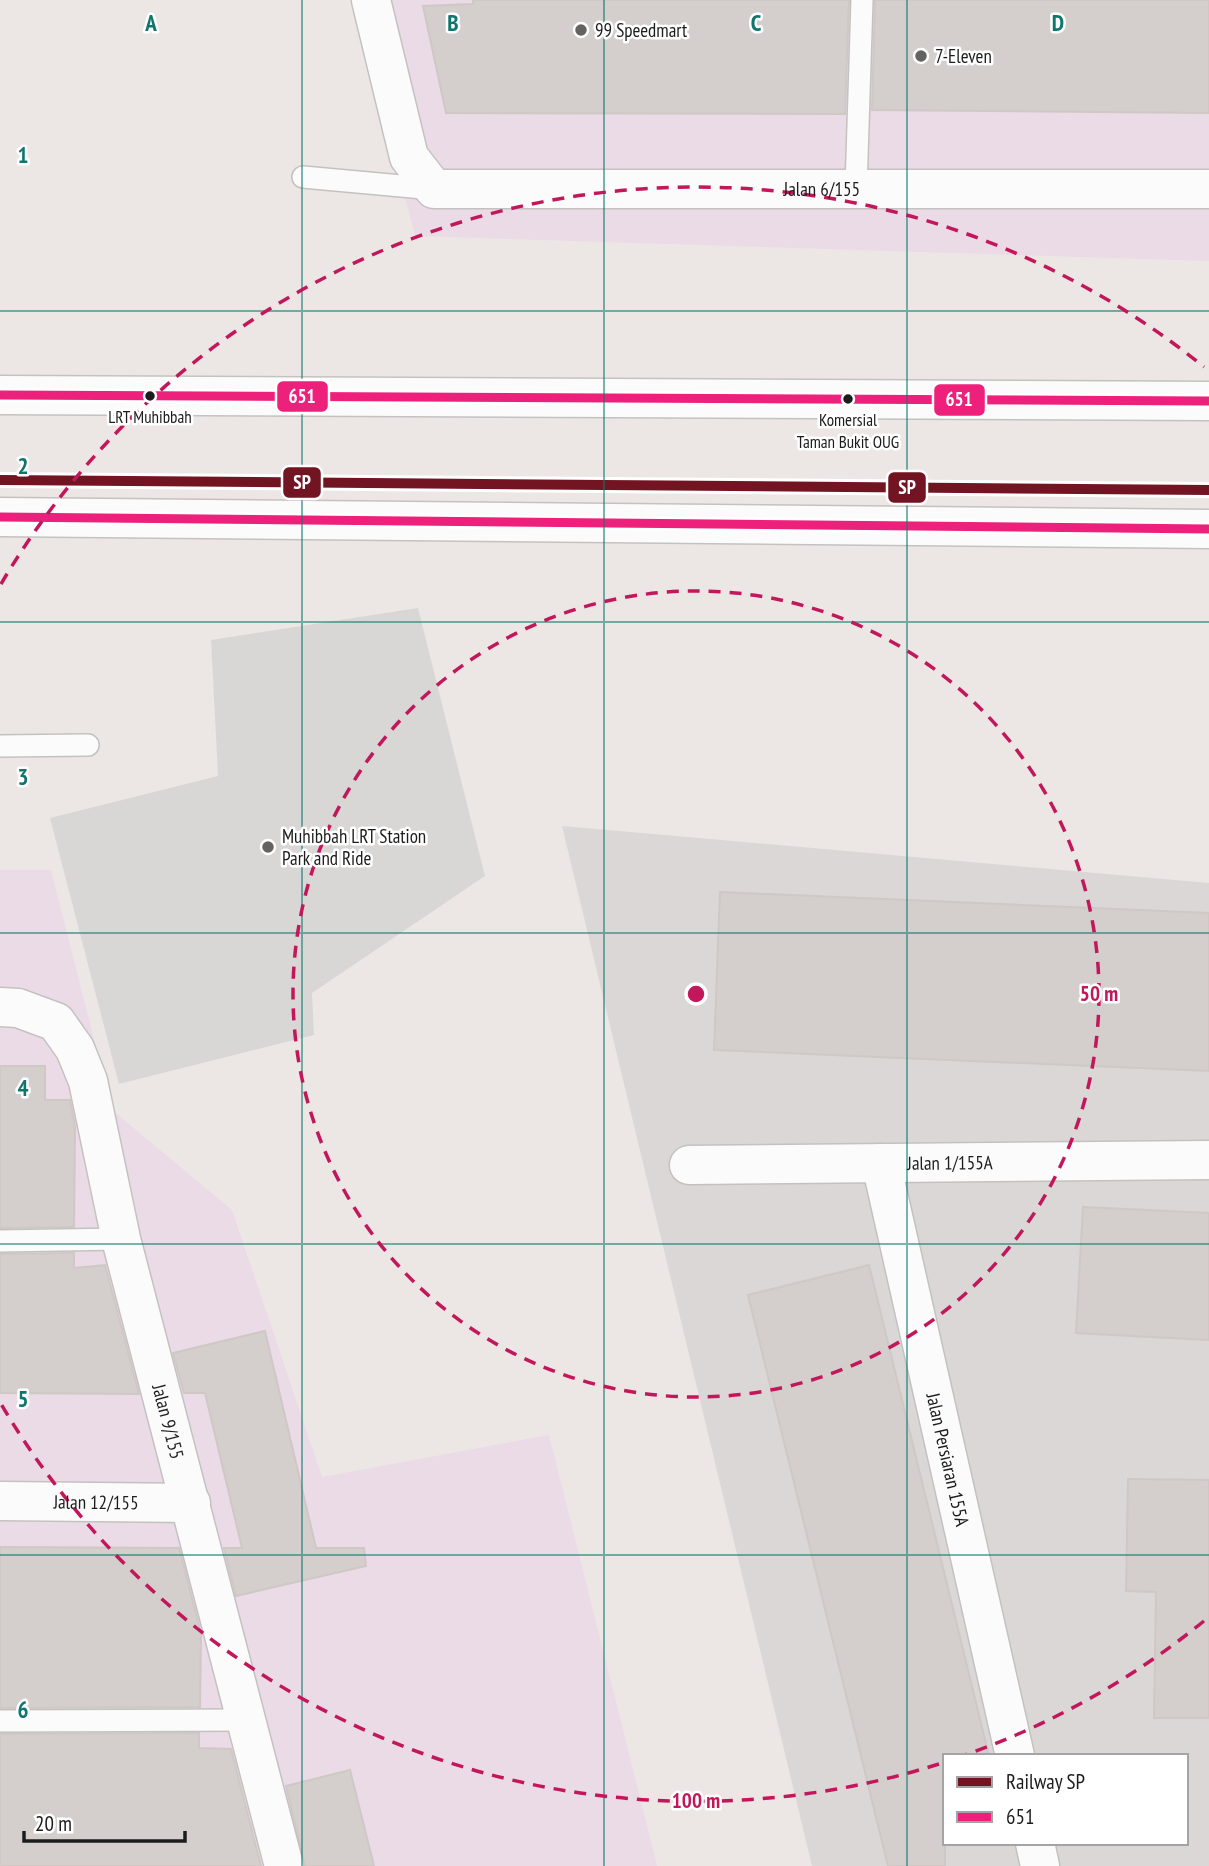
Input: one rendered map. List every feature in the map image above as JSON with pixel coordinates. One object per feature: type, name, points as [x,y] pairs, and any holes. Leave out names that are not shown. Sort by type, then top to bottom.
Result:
[{"type":"street","points":[[371,0],[409,157],[434,188]]},
{"type":"street","name":"Jalan 6/155","points":[[434,188],[1209,189]]},
{"type":"street","points":[[0,395],[1209,401]]},
{"type":"street","points":[[0,517],[1209,529]]},
{"type":"street","name":"Jalan 9/155","points":[[9,1007],[56,1022],[75,1049],[88,1081],[121,1239],[249,1720],[285,1866]]},
{"type":"street","name":"Jalan 1/155A","points":[[689,1166],[1209,1160]]},
{"type":"street","name":"Jalan Persiaran 155A","points":[[881,1163],[1015,1754]]},
{"type":"street","name":"Jalan 12/155","points":[[0,1501],[191,1503]]},
{"type":"street","points":[[1035,1845],[1040,1866]]},
{"type":"lane","points":[[856,189],[862,0]]},
{"type":"lane","points":[[303,177],[434,188]]},
{"type":"lane","points":[[0,746],[88,745]]},
{"type":"lane","points":[[0,1241],[121,1239]]},
{"type":"lane","points":[[0,1721],[249,1720]]},
{"type":"shaded area","points":[[355,0],[1209,0],[1209,261],[415,236]]},
{"type":"shaded area","name":"Muhibbah LRT Station Park and Ride","points":[[418,608],[485,876],[312,993],[314,1035],[119,1084],[50,818],[218,776],[211,640]]},
{"type":"shaded area","points":[[562,826],[1209,883],[1209,1866],[812,1866]]},
{"type":"shaded area","points":[[0,870],[51,870],[112,1110],[232,1210],[322,1477],[549,1435],[657,1866],[0,1866]]},
{"type":"building","points":[[473,0],[849,0],[845,114],[446,113],[423,6],[473,4]]},
{"type":"building","points":[[875,0],[1209,0],[1209,113],[872,110]]},
{"type":"building","points":[[720,892],[1209,913],[1209,1071],[714,1050]]},
{"type":"building","points":[[0,1066],[45,1066],[45,1100],[70,1100],[75,1127],[74,1227],[0,1228]]},
{"type":"building","points":[[1083,1207],[1209,1213],[1209,1340],[1076,1333]]},
{"type":"building","points":[[74,1253],[74,1268],[105,1265],[139,1394],[0,1393],[0,1254]]},
{"type":"building","points":[[869,1265],[989,1754],[943,1754],[945,1866],[888,1866],[748,1295]]},
{"type":"building","points":[[265,1331],[316,1548],[364,1548],[366,1566],[236,1596],[224,1548],[242,1548],[205,1393],[184,1393],[173,1353]]},
{"type":"building","points":[[1128,1479],[1209,1480],[1209,1718],[1154,1718],[1156,1592],[1126,1591]]},
{"type":"building","points":[[0,1547],[179,1548],[201,1633],[200,1707],[0,1708]]},
{"type":"building","points":[[199,1733],[199,1748],[231,1749],[261,1866],[0,1866],[0,1734]]},
{"type":"building","points":[[350,1770],[374,1866],[305,1866],[286,1786]]},
{"type":"rail line","name":"SP","points":[[0,480],[1209,490]]},
{"type":"transit line","name":"651","points":[[0,395],[1209,401]]},
{"type":"transit line","name":"651","points":[[0,517],[1209,529]]},
{"type":"place","name":"99 Speedmart","points":[[581,30]]},
{"type":"place","name":"7-Eleven","points":[[921,56]]},
{"type":"place","name":"LRT Muhibbah","points":[[150,396]]},
{"type":"place","name":"Komersial Taman Bukit OUG","points":[[848,399]]},
{"type":"place","name":"Muhibbah LRT Station Park and Ride","points":[[268,847]]}]
